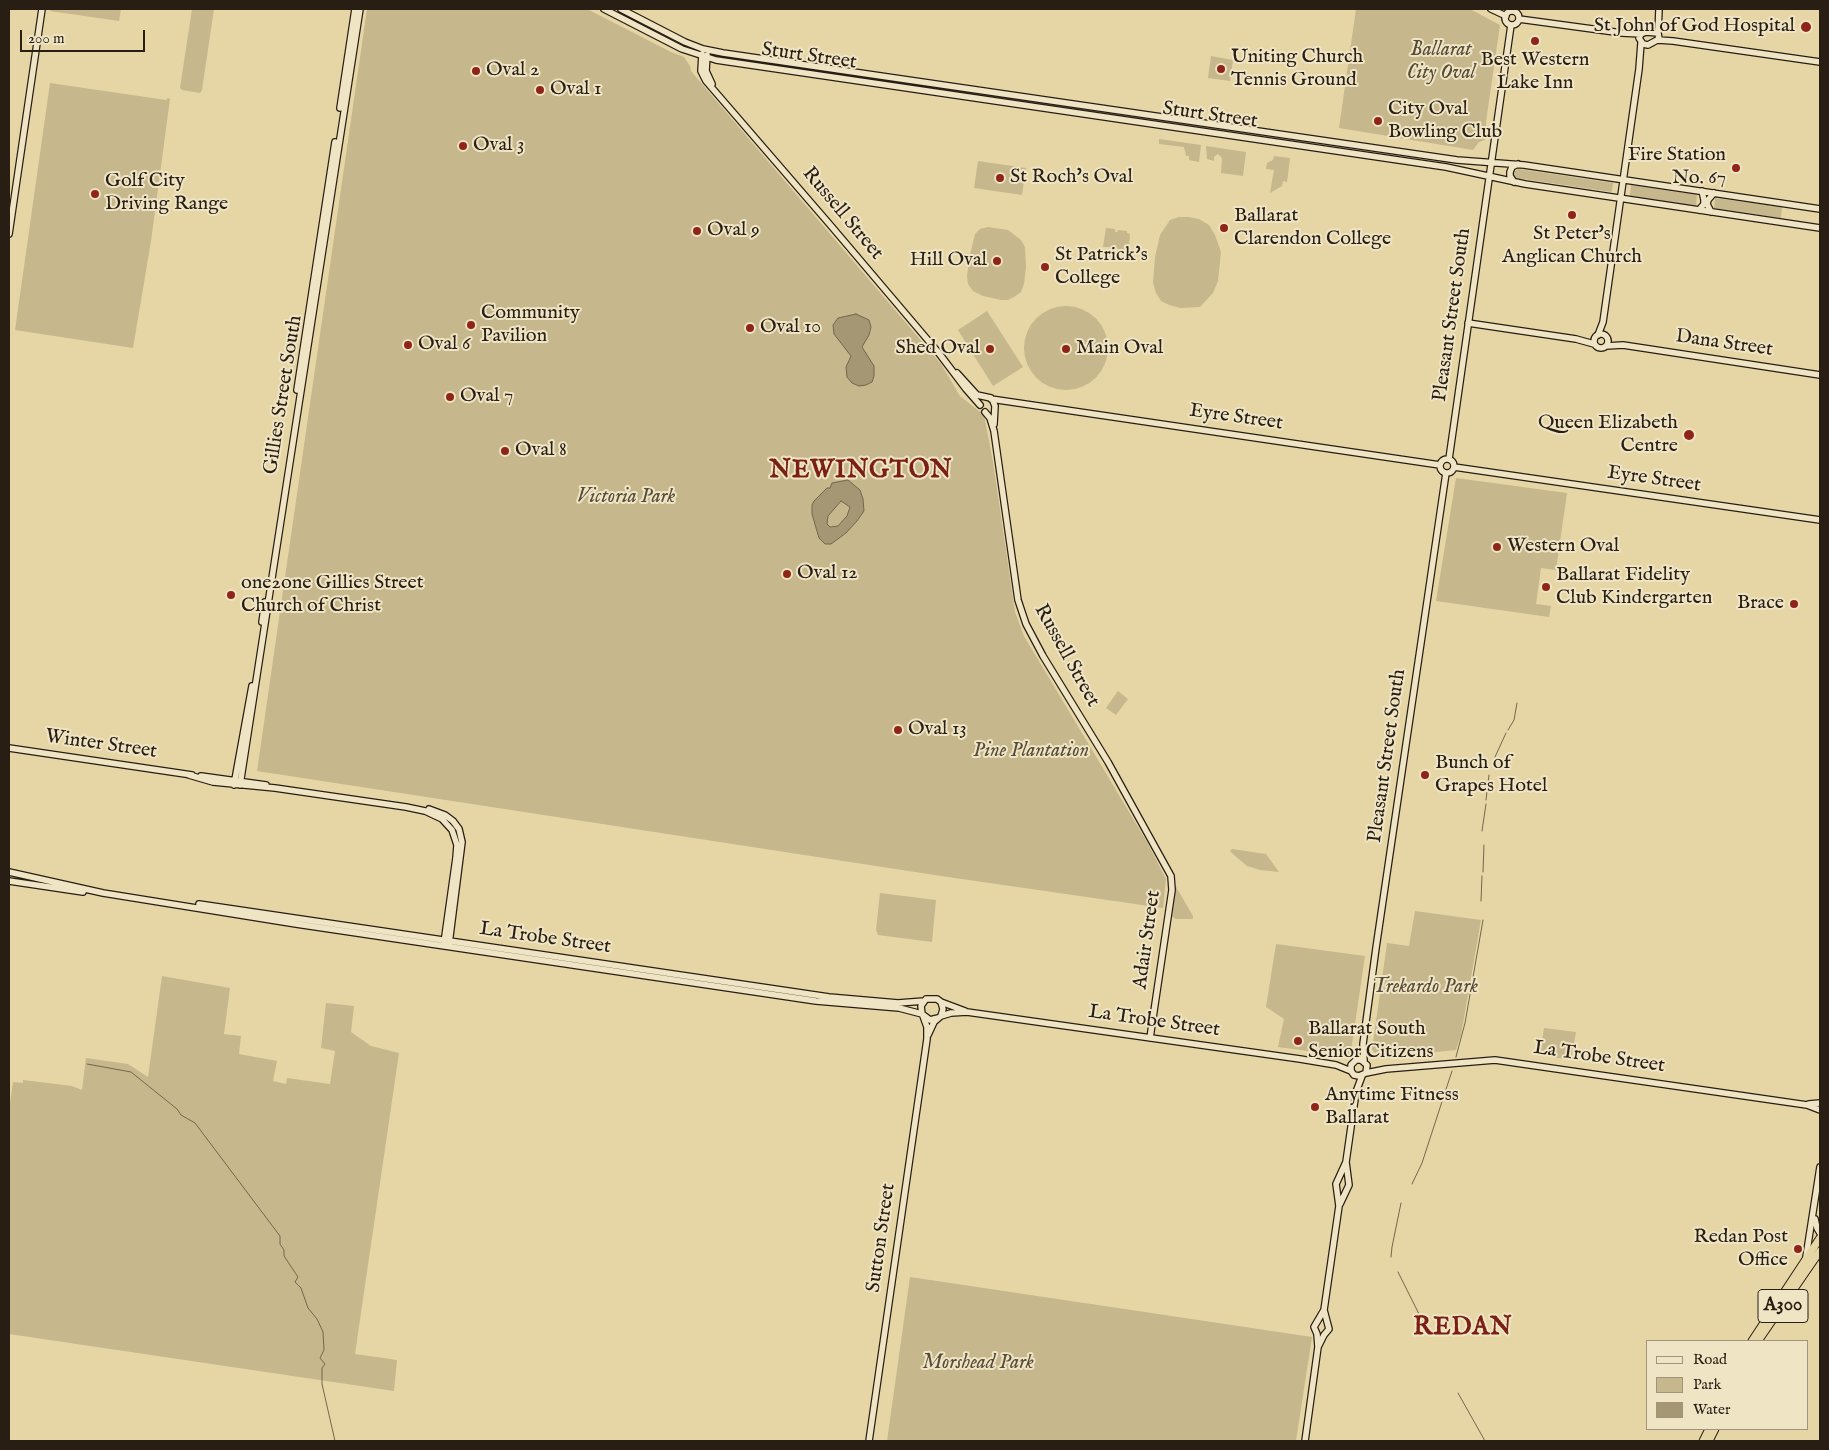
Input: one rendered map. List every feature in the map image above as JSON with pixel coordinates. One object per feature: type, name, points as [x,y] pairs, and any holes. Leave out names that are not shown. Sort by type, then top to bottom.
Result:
[{"type":"highway","name":"A300","points":[[1753,1340],[1820,1238]]},
{"type":"highway","name":"A300","points":[[1759,1340],[1820,1250]]},
{"type":"main road","points":[[9,234],[42,9]]},
{"type":"main road","name":"Gillies Street South","points":[[238,783],[322,246],[355,9]]},
{"type":"main road","name":"Gillies Street South","points":[[340,117],[360,9]]},
{"type":"main road","name":"Sturt Street","points":[[604,9],[670,43],[704,57],[1428,164],[1514,182],[1820,228]]},
{"type":"main road","name":"Sturt Street","points":[[621,9],[677,38],[705,49],[1314,140],[1462,161],[1518,164],[1820,209]]},
{"type":"main road","points":[[1491,9],[1506,16]]},
{"type":"main road","points":[[1639,69],[1648,45],[1657,35],[1658,9]]},
{"type":"main road","points":[[1513,10],[1518,15],[1519,20],[1516,24],[1511,25],[1506,22],[1506,16],[1513,10]]},
{"type":"main road","points":[[1519,20],[1622,33],[1641,39],[1648,45]]},
{"type":"main road","name":"Pleasant Street South","points":[[1448,459],[1511,25]]},
{"type":"main road","points":[[1641,39],[1657,35],[1672,40],[1820,62]]},
{"type":"main road","points":[[1468,323],[1576,338],[1600,348],[1606,340],[1603,322],[1639,69],[1641,39]]},
{"type":"main road","name":"Russell Street","points":[[705,49],[704,57],[707,78],[717,92],[942,357],[980,405]]},
{"type":"main road","points":[[1514,182],[1510,172],[1518,164]]},
{"type":"main road","points":[[1698,210],[1704,204],[1702,191]]},
{"type":"main road","points":[[1711,212],[1708,202],[1714,193]]},
{"type":"main road","points":[[1594,344],[1603,322]]},
{"type":"main road","points":[[1576,338],[1596,336],[1606,340]]},
{"type":"main road","name":"Dana Street","points":[[1606,340],[1623,345],[1820,375]]},
{"type":"main road","name":"Russell Street","points":[[968,389],[978,396],[990,398]]},
{"type":"main road","points":[[990,398],[995,408],[990,412],[985,412],[980,405],[983,400],[990,398]]},
{"type":"main road","name":"Eyre Street","points":[[990,398],[1440,465]]},
{"type":"main road","name":"Eyre Street","points":[[995,408],[1007,404],[1027,404]]},
{"type":"main road","name":"Russell Street","points":[[994,431],[995,408]]},
{"type":"main road","name":"Russell Street","points":[[985,412],[990,418],[994,431],[1018,600],[1023,618],[1043,656],[1103,754],[1171,876]]},
{"type":"main road","points":[[1448,459],[1453,462],[1454,467],[1451,472],[1446,473],[1441,470],[1440,465],[1443,460],[1448,459]]},
{"type":"main road","name":"Eyre Street","points":[[1454,467],[1820,520]]},
{"type":"main road","name":"Pleasant Street South","points":[[1364,1074],[1363,1044],[1446,473]]},
{"type":"main road","name":"Gillies Street South","points":[[238,783],[238,761],[259,655]]},
{"type":"main road","name":"Winter Street","points":[[9,748],[189,774],[206,780],[265,784],[275,788],[440,812],[449,817],[462,849],[446,944]]},
{"type":"main road","name":"La Trobe Street","points":[[9,872],[103,893]]},
{"type":"main road","points":[[30,876],[39,881],[58,886],[61,889]]},
{"type":"main road","name":"Adair Street","points":[[1150,1038],[1172,890],[1171,876]]},
{"type":"main road","name":"La Trobe Street","points":[[10,880],[61,889],[215,908],[548,958],[816,1001],[899,1008],[923,1015]]},
{"type":"main road","name":"La Trobe Street","points":[[622,970],[829,997],[898,1003],[924,1001]]},
{"type":"main road","points":[[933,998],[941,1002],[943,1009],[940,1017],[930,1020],[923,1015],[921,1008],[924,1001],[933,998]]},
{"type":"main road","name":"La Trobe Street","points":[[941,1002],[967,1012]]},
{"type":"main road","name":"La Trobe Street","points":[[940,1017],[951,1013],[967,1012],[1336,1065],[1353,1073],[1364,1074],[1386,1069],[1495,1060],[1807,1105],[1820,1110]]},
{"type":"main road","name":"Sutton Street","points":[[923,1015],[927,1039]]},
{"type":"main road","name":"Sutton Street","points":[[869,1441],[927,1039],[931,1027],[940,1017]]},
{"type":"main road","name":"Pleasant Street South","points":[[1353,1073],[1354,1062],[1363,1044]]},
{"type":"main road","name":"La Trobe Street","points":[[1336,1065],[1354,1062],[1386,1069]]},
{"type":"main road","points":[[1353,1073],[1356,1092]]},
{"type":"main road","points":[[1305,1441],[1320,1335],[1314,1327],[1324,1310],[1339,1206],[1336,1184],[1346,1162],[1356,1092],[1364,1074]]},
{"type":"main road","name":"La Trobe Street","points":[[1807,1105],[1820,1103]]},
{"type":"main road","points":[[1339,1206],[1349,1185],[1346,1162]]},
{"type":"main road","points":[[1806,1259],[1820,1167]]},
{"type":"main road","points":[[1339,1179],[1343,1177],[1348,1180]]},
{"type":"main road","points":[[1338,1188],[1346,1190]]},
{"type":"main road","points":[[1814,1209],[1816,1224],[1820,1233]]},
{"type":"main road","points":[[1320,1335],[1329,1329],[1324,1310]]},
{"type":"main road","points":[[1319,1320],[1326,1321]]},
{"type":"green space","points":[[51,9],[121,9],[119,21],[50,11]]},
{"type":"green space","points":[[192,9],[214,9],[200,93],[180,88]]},
{"type":"green space","name":"Victoria Park","points":[[367,9],[587,9],[684,57],[691,71],[941,364],[960,396],[984,415],[993,462],[1015,612],[1024,636],[1147,842],[1166,879],[1163,908],[941,876],[257,771]]},
{"type":"green space","name":"Ballarat City Oval","points":[[1356,9],[1470,9],[1500,25],[1485,140],[1479,142],[1473,150],[1339,128]]},
{"type":"green space","name":"Uniting Church Tennis Ground","points":[[1211,56],[1233,60],[1230,81],[1208,78]]},
{"type":"green space","name":"Golf City Driving Range","points":[[50,83],[166,100],[170,99],[151,241],[133,348],[15,330]]},
{"type":"green space","points":[[1159,139],[1201,145],[1199,162],[1189,160],[1184,147],[1159,144]]},
{"type":"green space","points":[[1206,146],[1246,152],[1243,176],[1221,173],[1222,158],[1218,154],[1214,157],[1214,161],[1207,159]]},
{"type":"green space","points":[[1274,156],[1290,158],[1287,182],[1283,181],[1282,186],[1270,193],[1274,170],[1266,169],[1267,163],[1273,160]]},
{"type":"green space","name":"St Roch's Oval","points":[[978,161],[1026,168],[1022,195],[974,188]]},
{"type":"green space","points":[[1519,169],[1613,183],[1612,191],[1514,177],[1513,172]]},
{"type":"green space","points":[[1631,185],[1697,195],[1696,206],[1630,196]]},
{"type":"green space","points":[[1715,198],[1782,207],[1781,218],[1714,208]]},
{"type":"green space","points":[[1179,217],[1199,219],[1209,225],[1221,252],[1218,281],[1213,293],[1200,307],[1180,308],[1161,301],[1153,283],[1155,257],[1160,235],[1170,220]]},
{"type":"green space","name":"Hill Oval","points":[[988,227],[1008,230],[1021,240],[1025,247],[1026,267],[1024,284],[1021,292],[1008,300],[983,296],[973,291],[968,284],[967,276],[975,234],[980,229]]},
{"type":"green space","points":[[1106,228],[1115,229],[1115,232],[1118,230],[1127,231],[1130,234],[1129,249],[1103,247]]},
{"type":"green space","name":"Main Oval","points":[[1066,306],[1089,313],[1101,325],[1108,348],[1101,371],[1089,383],[1066,390],[1043,383],[1031,371],[1024,348],[1031,325],[1043,313]]},
{"type":"green space","name":"Shed Oval","points":[[987,311],[1023,367],[993,386],[958,330]]},
{"type":"green space","points":[[1456,478],[1567,493],[1556,570],[1541,568],[1536,604],[1551,606],[1549,617],[1436,601]]},
{"type":"green space","points":[[1118,691],[1128,699],[1116,715],[1106,708]]},
{"type":"green space","points":[[1232,849],[1266,854],[1279,872],[1260,870],[1247,866],[1230,851]]},
{"type":"green space","points":[[1175,885],[1193,919],[1176,919],[1172,917]]},
{"type":"green space","points":[[880,893],[936,900],[932,942],[878,935],[876,930]]},
{"type":"green space","name":"Trekardo Park","points":[[1415,911],[1481,920],[1461,1035],[1456,1050],[1380,1058],[1372,1050],[1387,943],[1409,946]]},
{"type":"green space","points":[[1276,944],[1365,956],[1351,1051],[1346,1056],[1278,1047],[1284,1019],[1266,1007]]},
{"type":"green space","points":[[162,976],[230,988],[224,1034],[241,1036],[239,1054],[277,1061],[273,1081],[286,1084],[287,1078],[330,1084],[335,1051],[321,1048],[326,1003],[354,1006],[351,1032],[371,1046],[399,1053],[355,1354],[397,1360],[394,1391],[9,1334],[9,1110],[13,1082],[23,1083],[23,1080],[72,1086],[82,1090],[86,1058],[128,1064],[148,1077]]},
{"type":"green space","points":[[1544,1028],[1576,1032],[1571,1060],[1540,1055]]},
{"type":"green space","name":"Morshead Park","points":[[910,1277],[1312,1337],[1296,1441],[887,1441]]},
{"type":"water","points":[[856,314],[869,320],[871,327],[869,335],[862,347],[874,366],[872,382],[859,386],[852,383],[847,377],[846,367],[851,356],[834,334],[833,325],[838,318]]},
{"type":"water","points":[[848,480],[860,490],[864,511],[846,533],[831,544],[825,544],[819,538],[812,514],[812,505],[827,488],[830,488],[832,483]],"holes":[[[841,501],[850,507],[847,516],[838,526],[830,527],[827,524],[828,516]]]},
{"type":"waterway","points":[[1508,730],[1514,720],[1517,703]]},
{"type":"waterway","points":[[1495,757],[1506,733]]},
{"type":"waterway","points":[[1486,800],[1489,775]]},
{"type":"waterway","points":[[1482,831],[1486,804]]},
{"type":"waterway","points":[[1483,872],[1484,845]]},
{"type":"waterway","points":[[1481,901],[1482,876]]},
{"type":"waterway","points":[[1456,1057],[1465,1023],[1483,920]]},
{"type":"waterway","points":[[87,1064],[131,1072],[177,1109],[181,1115],[195,1123],[280,1236],[280,1244],[284,1250],[284,1256],[298,1277],[295,1282],[301,1288],[308,1308],[317,1319],[323,1332],[324,1350],[320,1358],[325,1364],[322,1368],[322,1384],[335,1441]]},
{"type":"waterway","points":[[1412,1184],[1422,1163],[1452,1071]]},
{"type":"waterway","points":[[1391,1257],[1401,1203]]},
{"type":"waterway","points":[[1398,1272],[1428,1332]]},
{"type":"waterway","points":[[1458,1393],[1485,1441]]},
{"type":"place","name":"St John of God Hospital","points":[[1806,27]]},
{"type":"place","name":"Best Western Lake Inn","points":[[1535,41]]},
{"type":"place","name":"Uniting Church Tennis Ground","points":[[1221,69]]},
{"type":"place","name":"Oval 2","points":[[476,71]]},
{"type":"place","name":"Oval 1","points":[[540,90]]},
{"type":"place","name":"City Oval Bowling Club","points":[[1378,121]]},
{"type":"place","name":"Oval 3","points":[[463,146]]},
{"type":"place","name":"Fire Station No. 67","points":[[1736,168]]},
{"type":"place","name":"St Roch's Oval","points":[[1000,178]]},
{"type":"place","name":"Golf City Driving Range","points":[[95,194]]},
{"type":"place","name":"St Peter's Anglican Church","points":[[1572,215]]},
{"type":"place","name":"Ballarat Clarendon College","points":[[1224,228]]},
{"type":"place","name":"Oval 9","points":[[697,231]]},
{"type":"place","name":"Hill Oval","points":[[997,261]]},
{"type":"place","name":"St Patrick's College","points":[[1045,267]]},
{"type":"place","name":"Community Pavilion","points":[[471,325]]},
{"type":"place","name":"Oval 10","points":[[750,328]]},
{"type":"place","name":"Oval 6","points":[[408,345]]},
{"type":"place","name":"Shed Oval","points":[[990,349]]},
{"type":"place","name":"Main Oval","points":[[1066,349]]},
{"type":"place","name":"Oval 7","points":[[450,397]]},
{"type":"place","name":"Queen Elizabeth Centre","points":[[1689,435]]},
{"type":"place","name":"Oval 8","points":[[505,451]]},
{"type":"place","name":"Western Oval","points":[[1497,547]]},
{"type":"place","name":"Oval 12","points":[[787,574]]},
{"type":"place","name":"Ballarat Fidelity Club Kindergarten","points":[[1546,587]]},
{"type":"place","name":"one2one Gillies Street Church of Christ","points":[[231,595]]},
{"type":"place","name":"Brace","points":[[1794,604]]},
{"type":"place","name":"Oval 13","points":[[898,730]]},
{"type":"place","name":"Bunch of Grapes Hotel","points":[[1425,775]]},
{"type":"place","name":"Ballarat South Senior Citizens","points":[[1298,1041]]},
{"type":"place","name":"Anytime Fitness Ballarat","points":[[1315,1107]]},
{"type":"place","name":"Redan Post Office","points":[[1798,1249]]},
{"type":"district","name":"NEWINGTON","points":[[861,472]]},
{"type":"district","name":"REDAN","points":[[1463,1329]]},
{"type":"park label","name":"Pine Plantation","points":[[1031,752]]}]
